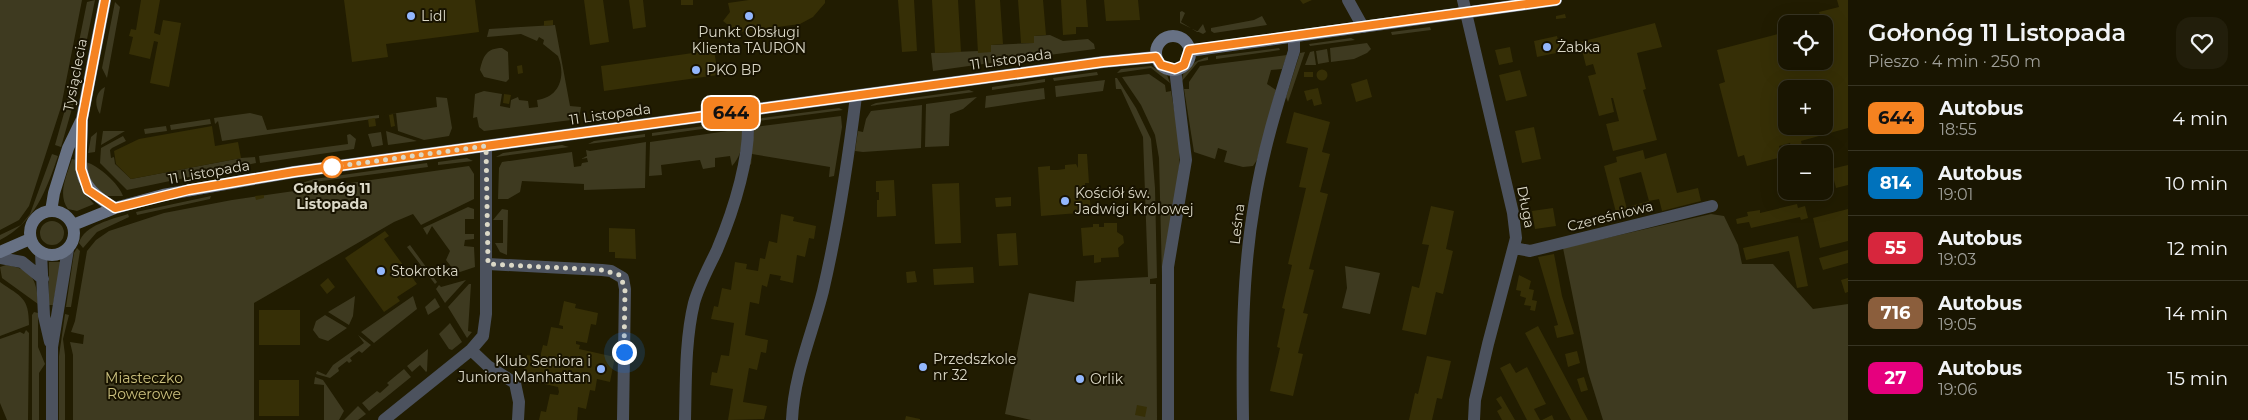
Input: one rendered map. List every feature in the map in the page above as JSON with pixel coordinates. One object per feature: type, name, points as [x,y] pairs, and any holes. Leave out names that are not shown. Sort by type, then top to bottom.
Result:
[{"type":"street","name":"Tysiąclecia","points":[[51,211],[54,193],[68,148],[82,120],[105,0]]},
{"type":"street","points":[[1348,0],[1363,27]]},
{"type":"street","name":"Długa","points":[[1463,0],[1513,213],[1516,238],[1475,400],[1474,419]]},
{"type":"street","points":[[1189,50],[1556,0]]},
{"type":"street","points":[[1171,36],[1183,40],[1189,50],[1184,65],[1175,69],[1161,65],[1156,57],[1156,51],[1161,41],[1171,36]]},
{"type":"street","name":"Leśna","points":[[1242,420],[1244,327],[1251,227],[1266,147],[1294,51],[1294,36]]},
{"type":"street","name":"11 Listopada","points":[[73,225],[115,208],[171,193],[249,179],[1156,57]]},
{"type":"street","points":[[1168,420],[1168,267],[1184,183],[1186,160],[1175,69]]},
{"type":"street","points":[[792,420],[800,362],[823,292],[836,229],[856,96]]},
{"type":"street","points":[[686,420],[689,339],[695,302],[724,232],[742,168],[749,125],[747,111]]},
{"type":"street","points":[[82,120],[81,169],[85,184],[95,196],[115,208]]},
{"type":"street","points":[[384,420],[480,341],[484,330],[488,264],[486,146]]},
{"type":"street","name":"Czereśniowa","points":[[1514,248],[1530,251],[1712,206]]},
{"type":"street","points":[[52,347],[45,322],[41,253],[30,239],[32,224],[36,217],[51,211],[60,212],[68,217],[73,225],[74,233],[68,249],[52,347],[52,420]]},
{"type":"street","points":[[0,252],[30,239]]},
{"type":"street","points":[[41,253],[55,255],[68,249]]},
{"type":"street","points":[[0,258],[22,262],[44,279]]},
{"type":"street","points":[[488,264],[602,270],[611,271],[623,278],[625,289],[623,420]]},
{"type":"street","points":[[471,350],[488,366],[515,383],[519,402],[518,420]]},
{"type":"green space","points":[[0,0],[82,0],[61,107],[29,206],[19,220],[0,230]]},
{"type":"green space","points":[[95,0],[75,98],[61,147],[55,145],[66,106],[87,2]]},
{"type":"green space","points":[[115,2],[120,7],[107,78],[102,68]]},
{"type":"green space","points":[[1180,12],[1185,13],[1181,22],[1191,28],[1180,23]]},
{"type":"green space","points":[[1262,16],[1267,25],[1214,33],[1211,31],[1211,28],[1254,20]]},
{"type":"green space","points":[[1203,24],[1206,32],[1203,34],[1197,31]]},
{"type":"green space","points":[[555,25],[570,106],[581,107],[579,119],[484,131],[479,127],[477,117],[473,118],[475,94],[484,91],[502,94],[500,106],[510,108],[511,100],[518,97],[519,100],[528,101],[529,108],[538,107],[537,100],[551,95],[556,90],[561,78],[558,56],[543,44],[544,40],[539,37],[537,41],[521,34],[487,37],[489,29]]},
{"type":"green space","points":[[1430,27],[1431,30],[1392,35],[1391,32]]},
{"type":"green space","points":[[1050,35],[1063,41],[1088,39],[1094,44],[1095,49],[1026,58],[1025,55],[1012,56],[1012,60],[933,71],[931,53],[978,51],[991,45],[1034,43],[1034,36]]},
{"type":"green space","points":[[1351,38],[1355,40],[1310,46],[1309,44]]},
{"type":"green space","points":[[1367,43],[1371,49],[1367,53],[1354,59],[1331,62],[1330,48]]},
{"type":"green space","points":[[497,48],[502,48],[508,52],[509,79],[506,82],[484,77],[480,70],[486,54]]},
{"type":"green space","points":[[1279,48],[1280,50],[1216,59],[1216,56]]},
{"type":"green space","points":[[1327,49],[1329,62],[1318,64],[1316,51]]},
{"type":"green space","points":[[1314,51],[1316,65],[1305,65],[1310,52]]},
{"type":"green space","points":[[1305,52],[1288,102],[1286,97],[1300,53]]},
{"type":"green space","points":[[1287,55],[1282,69],[1271,70],[1267,84],[1276,90],[1257,160],[1253,166],[1243,167],[1224,162],[1227,151],[1218,148],[1215,159],[1194,152],[1184,89],[1189,89],[1189,82],[1200,66]]},
{"type":"green space","points":[[1208,57],[1208,60],[1198,62],[1182,81],[1187,68],[1195,62]]},
{"type":"green space","points":[[1151,66],[1167,75],[1170,83],[1151,68],[1117,73],[1121,69]]},
{"type":"green space","points":[[1097,72],[1098,75],[1054,81],[1053,78]]},
{"type":"green space","points":[[1149,74],[1165,85],[1166,92],[1171,91],[1179,148],[1178,181],[1162,277],[1159,158],[1155,135],[1141,105],[1122,77]]},
{"type":"green space","name":"Orlik","points":[[1115,78],[1117,78],[1136,108],[1151,139],[1155,188],[1157,278],[1150,279],[1150,284],[1156,284],[1157,420],[1031,420],[1005,414],[1029,293],[1074,302],[1076,281],[1148,277],[1143,137],[1121,89],[1116,89]]},
{"type":"green space","points":[[1045,79],[1045,82],[992,90],[992,87]]},
{"type":"green space","points":[[1105,80],[1103,91],[1056,97],[1055,86]]},
{"type":"green space","points":[[105,87],[100,114],[96,99],[99,92]]},
{"type":"green space","points":[[1044,88],[1045,99],[985,108],[986,96]]},
{"type":"green space","points":[[969,90],[974,92],[869,106],[876,103]]},
{"type":"green space","points":[[436,97],[447,98],[452,128],[449,136],[424,140],[398,131],[396,113],[437,107]]},
{"type":"green space","points":[[977,97],[963,109],[950,114],[949,146],[925,147],[926,104]]},
{"type":"green space","points":[[922,105],[921,148],[855,151],[858,131],[863,132],[866,119],[871,111]]},
{"type":"green space","points":[[839,108],[843,110],[758,121],[762,118]]},
{"type":"green space","points":[[250,113],[262,116],[267,130],[379,115],[379,118],[222,141],[218,121],[215,124],[214,118]]},
{"type":"green space","points":[[841,116],[842,127],[834,176],[829,177],[830,167],[752,154],[751,165],[748,162],[755,127]]},
{"type":"green space","points":[[210,119],[211,124],[171,130],[170,125]]},
{"type":"green space","points":[[733,122],[738,124],[652,136],[652,133]]},
{"type":"green space","points":[[166,126],[167,131],[145,134],[144,129]]},
{"type":"green space","points":[[742,129],[741,149],[738,158],[732,166],[730,156],[715,158],[715,167],[703,169],[700,160],[661,165],[662,175],[649,176],[650,142]]},
{"type":"green space","points":[[103,131],[125,131],[101,145]]},
{"type":"green space","points":[[386,131],[417,141],[388,145]]},
{"type":"green space","points":[[97,132],[95,152],[88,153],[91,137]]},
{"type":"green space","points":[[381,132],[383,145],[372,147],[368,134]]},
{"type":"green space","points":[[350,134],[356,139],[354,149],[260,163],[259,156],[348,144],[347,135]]},
{"type":"green space","points":[[645,134],[645,137],[588,144],[594,141]]},
{"type":"green space","points":[[123,136],[126,141],[110,150],[111,158],[114,157],[115,164],[131,179],[241,158],[255,157],[256,163],[127,190],[100,163],[101,148]]},
{"type":"green space","points":[[646,142],[645,188],[584,190],[584,184],[522,181],[520,192],[508,199],[498,199],[499,168],[502,162],[572,152],[574,167],[588,162],[587,158],[581,159],[587,156],[586,150],[590,151]]},
{"type":"green space","points":[[562,145],[569,147],[496,157],[503,153]]},
{"type":"green space","points":[[52,154],[58,156],[44,193],[31,215],[21,225],[30,214]]},
{"type":"green space","points":[[467,158],[473,161],[438,165],[438,162]]},
{"type":"green space","points":[[72,159],[76,160],[80,185],[94,204],[77,211],[68,209],[63,197],[64,184]]},
{"type":"green space","points":[[86,162],[97,167],[108,176],[123,196],[106,196],[90,183]]},
{"type":"green space","points":[[427,163],[428,167],[299,184],[314,179]]},
{"type":"green space","name":"Miasteczko Rowerowe","points":[[469,166],[474,174],[474,199],[421,225],[413,214],[394,222],[254,303],[254,420],[73,420],[73,355],[70,342],[83,344],[84,335],[71,332],[75,321],[87,251],[96,240],[109,231],[164,213],[232,200]]},
{"type":"green space","points":[[211,196],[210,199],[137,215],[136,212]]},
{"type":"green space","points":[[468,207],[474,209],[474,219],[465,219],[465,234],[474,234],[474,239],[465,240],[464,246],[474,247],[475,267],[460,272],[453,269],[446,260],[450,251],[432,226],[427,235],[423,228]]},
{"type":"green space","points":[[502,209],[508,210],[507,255],[500,252],[495,243],[503,243],[503,220],[493,220]]},
{"type":"green space","points":[[128,214],[129,217],[97,232],[83,248],[79,243],[82,237],[93,227]]},
{"type":"green space","points":[[1711,214],[1724,216],[1738,245],[1742,264],[1773,264],[1813,309],[1848,304],[1848,420],[1603,420],[1588,372],[1563,248]]},
{"type":"green space","points":[[52,221],[60,225],[64,233],[60,241],[52,245],[44,241],[40,233],[44,225]]},
{"type":"green space","points":[[21,225],[0,240],[0,235]]},
{"type":"green space","points":[[410,245],[437,282],[435,284],[407,247]]},
{"type":"green space","points":[[77,248],[80,251],[71,307],[66,307],[74,253]]},
{"type":"green space","points":[[49,262],[61,262],[53,305],[49,305]]},
{"type":"green space","points":[[6,265],[22,269],[31,277],[36,288],[38,304],[2,278],[0,267]]},
{"type":"green space","points":[[1345,266],[1380,273],[1370,314],[1342,308],[1347,288]]},
{"type":"green space","points":[[466,280],[445,303],[436,289],[439,285],[441,287]]},
{"type":"green space","points":[[0,282],[18,295],[25,303],[29,316],[29,325],[0,336]]},
{"type":"green space","points":[[471,284],[468,331],[472,332],[467,338],[448,307]]},
{"type":"green space","points":[[355,296],[353,316],[349,325],[328,312]]},
{"type":"green space","points":[[413,296],[417,309],[374,343],[361,332]]},
{"type":"green space","points":[[435,298],[440,307],[428,315],[425,307]]},
{"type":"green space","points":[[34,312],[38,313],[38,347],[45,364],[39,373],[39,420],[32,420],[32,315]]},
{"type":"green space","points":[[65,314],[69,315],[63,339],[65,355],[65,420],[59,420],[59,356]]},
{"type":"green space","points":[[325,315],[347,328],[328,341],[319,338],[313,330],[316,321]]},
{"type":"green space","points":[[450,323],[462,342],[452,350],[449,349],[439,334]]},
{"type":"green space","points":[[26,330],[29,333],[28,420],[7,420],[0,403],[0,339],[20,332],[24,334]]},
{"type":"green space","points":[[358,335],[371,345],[362,353],[359,351],[350,358],[352,361],[349,363],[347,361],[330,378],[316,374],[317,371],[326,375],[333,365],[364,343]]},
{"type":"green space","points":[[428,349],[427,371],[420,365],[412,372],[407,366]]},
{"type":"green space","points":[[404,369],[411,377],[369,411],[362,403],[377,391],[380,393],[389,385],[387,383]]},
{"type":"green space","points":[[315,377],[323,380],[344,411],[339,420],[324,420],[324,385],[314,384]]},
{"type":"green space","points":[[358,406],[366,414],[358,420],[344,420]]},
{"type":"building","points":[[141,0],[160,0],[154,33],[160,35],[163,20],[181,23],[169,87],[150,83],[158,42],[154,41],[150,59],[129,54],[133,37],[129,36],[131,29],[136,30]]},
{"type":"building","name":"Lidl","points":[[344,0],[475,0],[479,32],[386,44],[388,57],[352,62]]},
{"type":"building","points":[[584,0],[603,0],[609,42],[590,45]]},
{"type":"building","points":[[629,0],[643,0],[646,27],[633,29]]},
{"type":"building","points":[[681,0],[693,0],[693,5],[681,5]]},
{"type":"building","points":[[749,0],[825,0],[825,3],[813,17],[800,24],[733,33],[732,28],[723,21],[730,12],[728,3]]},
{"type":"building","points":[[898,0],[914,0],[917,51],[902,52]]},
{"type":"building","points":[[932,0],[958,0],[961,52],[935,53]]},
{"type":"building","points":[[975,0],[1000,0],[1003,44],[991,45],[991,52],[978,53]]},
{"type":"building","points":[[1018,0],[1043,0],[1046,35],[1034,36],[1034,43],[1021,43]]},
{"type":"building","points":[[1061,0],[1086,0],[1088,27],[1076,27],[1076,34],[1063,35]]},
{"type":"building","points":[[1104,0],[1138,0],[1140,20],[1106,21]]},
{"type":"building","points":[[1300,0],[1312,0],[1303,4]]},
{"type":"building","points":[[1837,0],[1848,0],[1848,128],[1833,132],[1833,80],[1778,80],[1778,135],[1823,135],[1801,141],[1802,145],[1791,145],[1790,143],[1778,145],[1778,158],[1747,166],[1744,155],[1738,157],[1719,84],[1725,82],[1717,50],[1778,34],[1778,70],[1833,70],[1833,15],[1820,15],[1819,12],[1839,7]]},
{"type":"building","points":[[1565,14],[1566,18],[1556,19],[1556,16]]},
{"type":"building","points":[[553,20],[553,25],[544,26],[544,21]]},
{"type":"building","points":[[1655,23],[1662,47],[1637,53],[1646,89],[1643,90],[1657,140],[1613,151],[1606,124],[1619,121],[1613,98],[1611,98],[1614,112],[1599,116],[1588,76],[1596,74],[1593,64],[1586,66],[1580,42]]},
{"type":"building","name":"Żabka","points":[[1557,36],[1561,52],[1537,57],[1534,41]]},
{"type":"building","points":[[1510,47],[1513,62],[1499,65],[1495,50]]},
{"type":"building","points":[[714,50],[718,75],[604,91],[601,66]]},
{"type":"building","points":[[522,65],[523,73],[518,74],[517,66]]},
{"type":"building","points":[[1322,69],[1328,75],[1322,81],[1316,75]]},
{"type":"building","points":[[1520,70],[1527,96],[1506,101],[1499,75]]},
{"type":"building","points":[[1304,72],[1313,72],[1313,77],[1304,77]]},
{"type":"building","points":[[1367,79],[1372,97],[1356,102],[1351,84]]},
{"type":"building","points":[[1318,88],[1322,104],[1314,106],[1312,99],[1307,101],[1304,91]]},
{"type":"building","points":[[504,94],[511,95],[509,104],[503,103]]},
{"type":"building","points":[[1294,112],[1330,122],[1322,152],[1330,154],[1320,192],[1328,194],[1309,269],[1314,270],[1303,313],[1308,314],[1298,353],[1303,354],[1293,396],[1270,391],[1280,348],[1277,347],[1285,309],[1282,308],[1292,265],[1288,264],[1306,188],[1299,187],[1308,148],[1286,143]]},
{"type":"building","points":[[393,114],[395,126],[391,127],[389,115]]},
{"type":"building","points":[[375,118],[376,126],[369,127],[368,119]]},
{"type":"building","points":[[212,126],[215,146],[238,142],[241,158],[131,179],[116,164],[114,151],[139,139]]},
{"type":"building","points":[[1534,127],[1541,159],[1522,163],[1515,131]]},
{"type":"building","points":[[1643,150],[1645,159],[1666,153],[1677,193],[1698,188],[1701,201],[1662,211],[1659,199],[1649,201],[1641,172],[1619,178],[1629,217],[1618,220],[1604,166],[1617,162],[1616,157]]},
{"type":"building","name":"Kościół św. Jadwigi Królowej","points":[[1078,154],[1087,154],[1089,183],[1085,183],[1085,190],[1089,189],[1091,212],[1041,216],[1038,167],[1050,166],[1050,170],[1057,170],[1065,169],[1065,165],[1076,164],[1078,168]]},
{"type":"building","points":[[1848,165],[1848,185],[1836,188],[1833,169]]},
{"type":"building","points":[[894,180],[896,216],[877,217],[879,192],[876,192],[876,181]]},
{"type":"building","points":[[959,183],[961,243],[935,244],[932,184]]},
{"type":"building","points":[[264,195],[264,198],[256,200],[255,196]]},
{"type":"building","points":[[1011,197],[1011,206],[996,207],[995,198]]},
{"type":"building","points":[[1649,201],[1652,211],[1633,216],[1631,206]]},
{"type":"building","points":[[1797,204],[1798,208],[1805,206],[1808,218],[1801,220],[1800,217],[1751,228],[1749,222],[1737,224],[1736,219],[1748,216],[1747,212],[1760,210],[1760,213]]},
{"type":"building","points":[[1431,206],[1454,211],[1446,249],[1453,251],[1443,294],[1436,292],[1426,335],[1402,330],[1412,286],[1419,288],[1429,245],[1422,244]]},
{"type":"building","points":[[1553,208],[1556,226],[1535,229],[1532,211]]},
{"type":"building","points":[[1848,209],[1848,241],[1820,248],[1813,218]]},
{"type":"building","points":[[781,214],[794,217],[793,221],[816,226],[814,239],[809,238],[805,257],[797,255],[793,283],[780,280],[781,276],[770,274],[767,287],[762,285],[759,304],[750,302],[745,335],[768,340],[766,353],[761,352],[757,370],[749,368],[743,402],[767,406],[764,419],[728,420],[733,389],[710,385],[712,372],[717,373],[721,355],[729,356],[734,323],[711,319],[714,306],[718,307],[722,288],[731,290],[735,262],[747,264],[746,269],[758,271],[760,258],[765,259],[769,241],[777,243]]},
{"type":"building","points":[[1104,223],[1117,223],[1117,232],[1123,236],[1124,243],[1118,248],[1119,257],[1101,258],[1101,262],[1094,263],[1094,255],[1083,256],[1081,228],[1093,227],[1093,224],[1099,224],[1099,227],[1104,227]]},
{"type":"building","points":[[609,228],[635,229],[636,259],[615,258],[615,252],[609,252]]},
{"type":"building","name":"Stokrotka","points":[[385,231],[389,236],[384,239],[417,284],[397,297],[400,301],[384,312],[345,258]]},
{"type":"building","points":[[1016,233],[1018,265],[999,266],[997,234]]},
{"type":"building","points":[[1798,236],[1808,286],[1797,288],[1789,251],[1746,260],[1743,248]]},
{"type":"building","points":[[1848,250],[1848,263],[1823,270],[1819,258]]},
{"type":"building","points":[[1554,254],[1562,296],[1574,334],[1557,338],[1554,326],[1558,325],[1538,257]]},
{"type":"building","points":[[973,267],[974,283],[934,285],[933,269]]},
{"type":"building","points":[[915,271],[917,282],[907,283],[906,272]]},
{"type":"building","points":[[1519,275],[1531,281],[1529,289],[1534,290],[1532,300],[1537,301],[1535,311],[1530,310],[1531,306],[1524,305],[1526,298],[1520,296],[1521,291],[1516,290]]},
{"type":"building","points":[[328,278],[335,287],[327,294],[320,285]]},
{"type":"building","points":[[1848,278],[1848,292],[1845,293],[1841,280]]},
{"type":"building","points":[[564,301],[576,304],[575,308],[598,313],[596,325],[591,324],[587,343],[576,341],[576,344],[580,345],[579,349],[615,357],[610,382],[597,379],[595,391],[590,390],[586,409],[578,407],[577,420],[539,420],[541,411],[546,412],[550,394],[558,395],[559,392],[558,387],[522,379],[527,355],[540,357],[543,345],[547,346],[551,327],[563,329],[563,326],[559,325]]},
{"type":"building","points":[[259,310],[300,310],[300,345],[259,345]]},
{"type":"building","points":[[1538,326],[1588,420],[1571,420],[1525,333]]},
{"type":"building","points":[[1577,351],[1580,363],[1568,367],[1565,354]]},
{"type":"building","points":[[1427,356],[1451,361],[1442,399],[1437,398],[1432,420],[1409,420],[1415,393],[1418,394]]},
{"type":"building","points":[[1510,363],[1516,373],[1527,367],[1546,404],[1534,409],[1540,420],[1527,420],[1500,368]]},
{"type":"building","points":[[1584,377],[1588,390],[1581,392],[1577,379]]},
{"type":"building","points":[[259,380],[299,380],[299,416],[259,416]]},
{"type":"building","points":[[1501,396],[1515,420],[1502,420],[1497,411],[1502,408],[1496,399]]},
{"type":"building","points":[[1137,405],[1147,407],[1145,417],[1135,415]]},
{"type":"building","points":[[1552,415],[1554,420],[1542,420]]},
{"type":"building","points":[[906,416],[920,419],[920,420],[905,420]]},
{"type":"bus line","name":"644","points":[[105,0],[82,120],[81,169],[88,190],[115,208],[163,195],[294,172],[1103,62],[1156,57],[1165,68],[1175,69],[1180,68],[1187,61],[1189,50],[1556,0]]},
{"type":"place","name":"Lidl","points":[[411,16]]},
{"type":"place","name":"Punkt Obsługi Klienta TAURON","points":[[749,16]]},
{"type":"place","name":"Żabka","points":[[1547,47]]},
{"type":"place","name":"PKO BP","points":[[696,70]]},
{"type":"place","name":"Gołonóg 11 Listopada","points":[[332,167]]},
{"type":"place","name":"Kościół św. Jadwigi Królowej","points":[[1065,201]]},
{"type":"place","name":"Stokrotka","points":[[381,271]]},
{"type":"place","name":"Przedszkole nr 32","points":[[923,367]]},
{"type":"place","name":"Klub Seniora i Juniora Manhattan","points":[[601,369]]},
{"type":"place","name":"Orlik","points":[[1080,379]]},
{"type":"route","points":[[332,167],[486,146],[488,264],[602,270],[620,275],[625,284],[624,352]]}]
